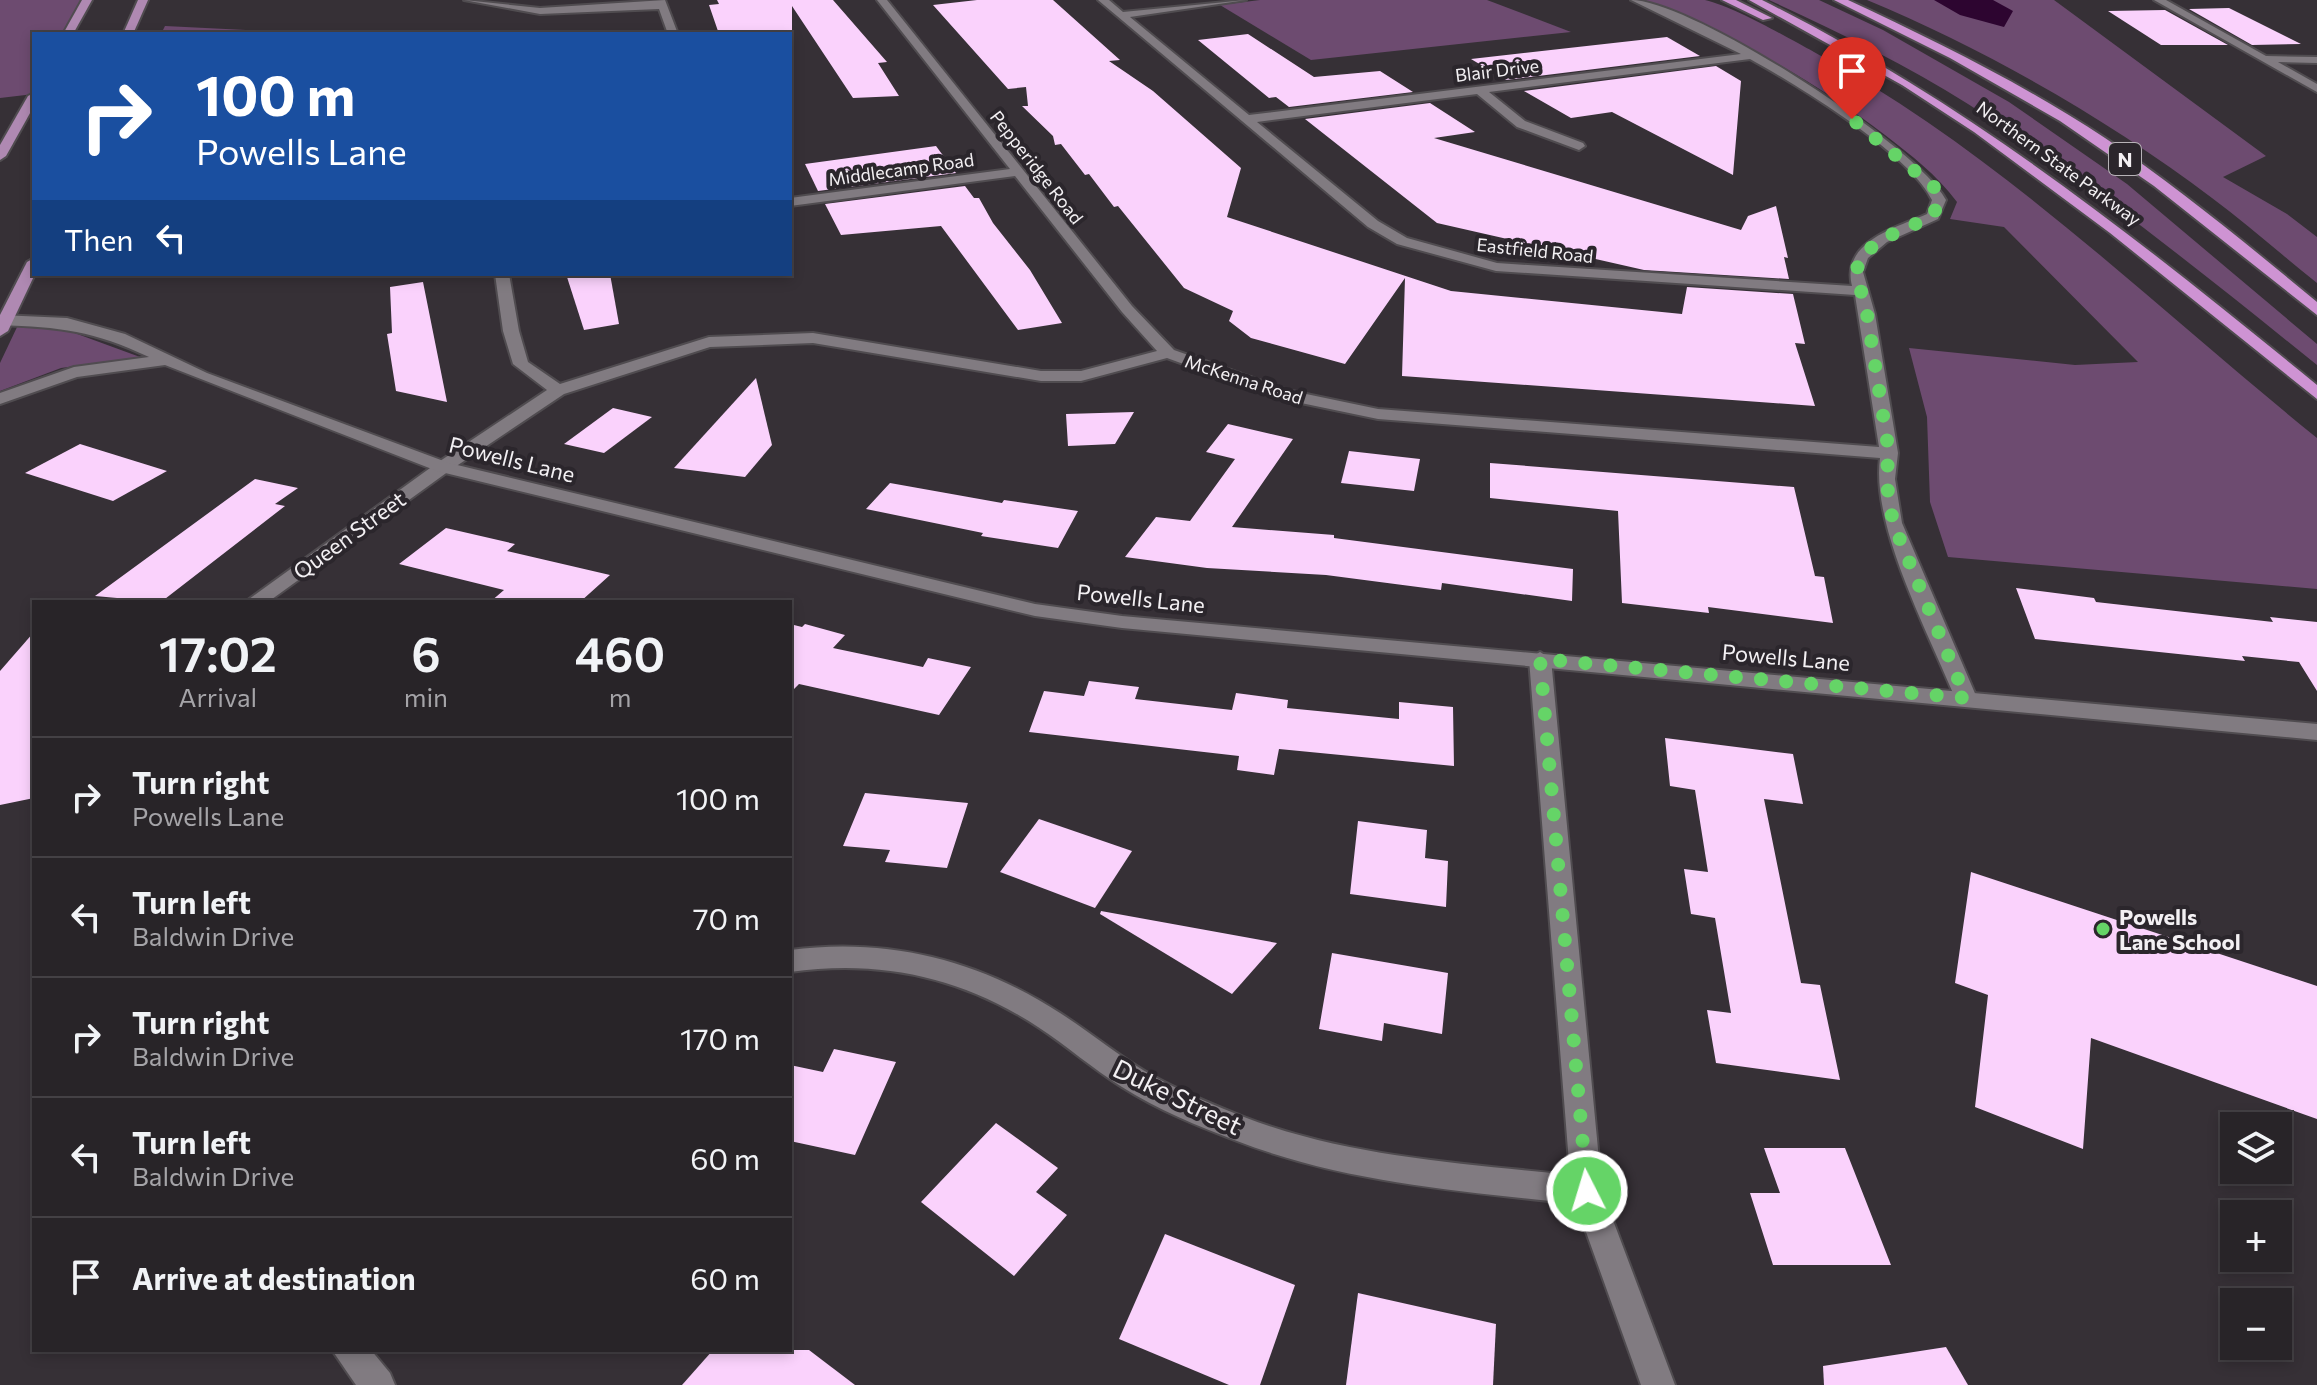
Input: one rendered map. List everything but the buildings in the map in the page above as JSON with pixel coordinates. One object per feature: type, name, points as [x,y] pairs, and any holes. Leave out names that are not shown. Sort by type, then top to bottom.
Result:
[{"type":"highway","points":[[1727,0],[1969,121]]},
{"type":"highway","name":"Northern State Parkway","points":[[1754,0],[1889,69],[1969,121],[2103,217],[2317,394]]},
{"type":"highway","name":"Northern State Parkway","points":[[1839,0],[1916,34],[2001,80],[2134,165],[2317,310]]},
{"type":"highway","points":[[1855,0],[1916,34]]},
{"type":"main road","points":[[69,32],[87,0]]},
{"type":"main road","points":[[129,32],[143,0]]},
{"type":"main road","points":[[0,156],[32,100]]},
{"type":"main road","points":[[2,323],[32,266]]},
{"type":"street","points":[[469,0],[540,11],[661,3],[672,32]]},
{"type":"street","name":"Pepperidge Road","points":[[882,0],[1127,309],[1168,353]]},
{"type":"street","name":"Eastfield Road","points":[[1103,0],[1373,224],[1402,241],[1496,267],[1858,291]]},
{"type":"street","points":[[1122,15],[1241,0]]},
{"type":"street","points":[[1636,0],[1751,56],[1834,105],[1934,187],[1939,200],[1933,216],[1882,239],[1861,256],[1856,272],[1858,291],[1867,314],[1889,453],[1886,479],[1893,523],[1966,698]]},
{"type":"street","points":[[2159,0],[2317,89]]},
{"type":"street","name":"Blair Drive","points":[[1249,119],[1751,56]]},
{"type":"street","points":[[2265,59],[2317,60]]},
{"type":"street","points":[[1480,91],[1521,124],[1579,146]]},
{"type":"street","name":"Middlecamp Road","points":[[792,202],[1018,172]]},
{"type":"street","points":[[502,276],[511,331],[521,364],[558,390]]},
{"type":"street","name":"Powells Lane","points":[[2,323],[67,323],[119,337],[205,378],[443,467],[1035,610],[1122,622],[2317,732]]},
{"type":"street","name":"McKenna Road","points":[[443,467],[558,390],[709,342],[775,337],[863,343],[1041,376],[1081,376],[1168,353],[1283,394],[1378,414],[1889,453]]},
{"type":"street","points":[[0,399],[74,372],[166,360]]},
{"type":"street","name":"Queen Street","points":[[258,600],[443,467]]},
{"type":"street","points":[[1540,659],[1587,1191],[1658,1385]]},
{"type":"street","name":"Duke Street","points":[[792,961],[823,955],[909,960],[976,978],[1039,1013],[1135,1080],[1265,1138],[1333,1159],[1587,1191]]},
{"type":"street","points":[[351,1352],[378,1385]]},
{"type":"shaded area","points":[[0,0],[87,0],[69,32],[32,32],[32,94],[0,98]]},
{"type":"shaded area","points":[[1260,0],[1487,0],[1571,32],[1311,60],[1220,5]]},
{"type":"shaded area","points":[[1644,0],[1705,0],[1717,4],[1775,31],[1883,92],[2012,184],[2074,233],[2317,438],[2317,589],[1948,557],[1930,502],[1927,417],[1909,348],[2075,365],[2138,362],[2004,227],[1950,219],[1957,202],[1949,192],[1914,158],[1857,114],[1769,59]]},
{"type":"shaded area","points":[[1769,0],[1819,0],[1883,30],[2009,102],[2127,184],[2317,344],[2317,365],[2146,230],[1968,104],[1920,75]]},
{"type":"shaded area","points":[[1867,0],[2054,0],[2266,156],[2223,177],[2287,214],[2317,237],[2317,283],[2212,198],[2090,114],[2001,64]]},
{"type":"shaded area","points":[[1934,0],[1993,0],[2013,11],[2004,27],[1960,15]]},
{"type":"shaded area","points":[[165,26],[288,32],[162,32]]},
{"type":"shaded area","points":[[18,325],[61,328],[140,357],[61,368],[0,391],[0,363]]},
{"type":"place","name":"Powells Lane School","points":[[2103,929]]},
{"type":"route","points":[[1587,1191],[1540,659],[1966,698],[1893,523],[1886,479],[1889,453],[1867,314],[1858,291],[1856,272],[1861,256],[1882,239],[1933,216],[1939,200],[1934,187],[1889,146],[1852,119]]}]
